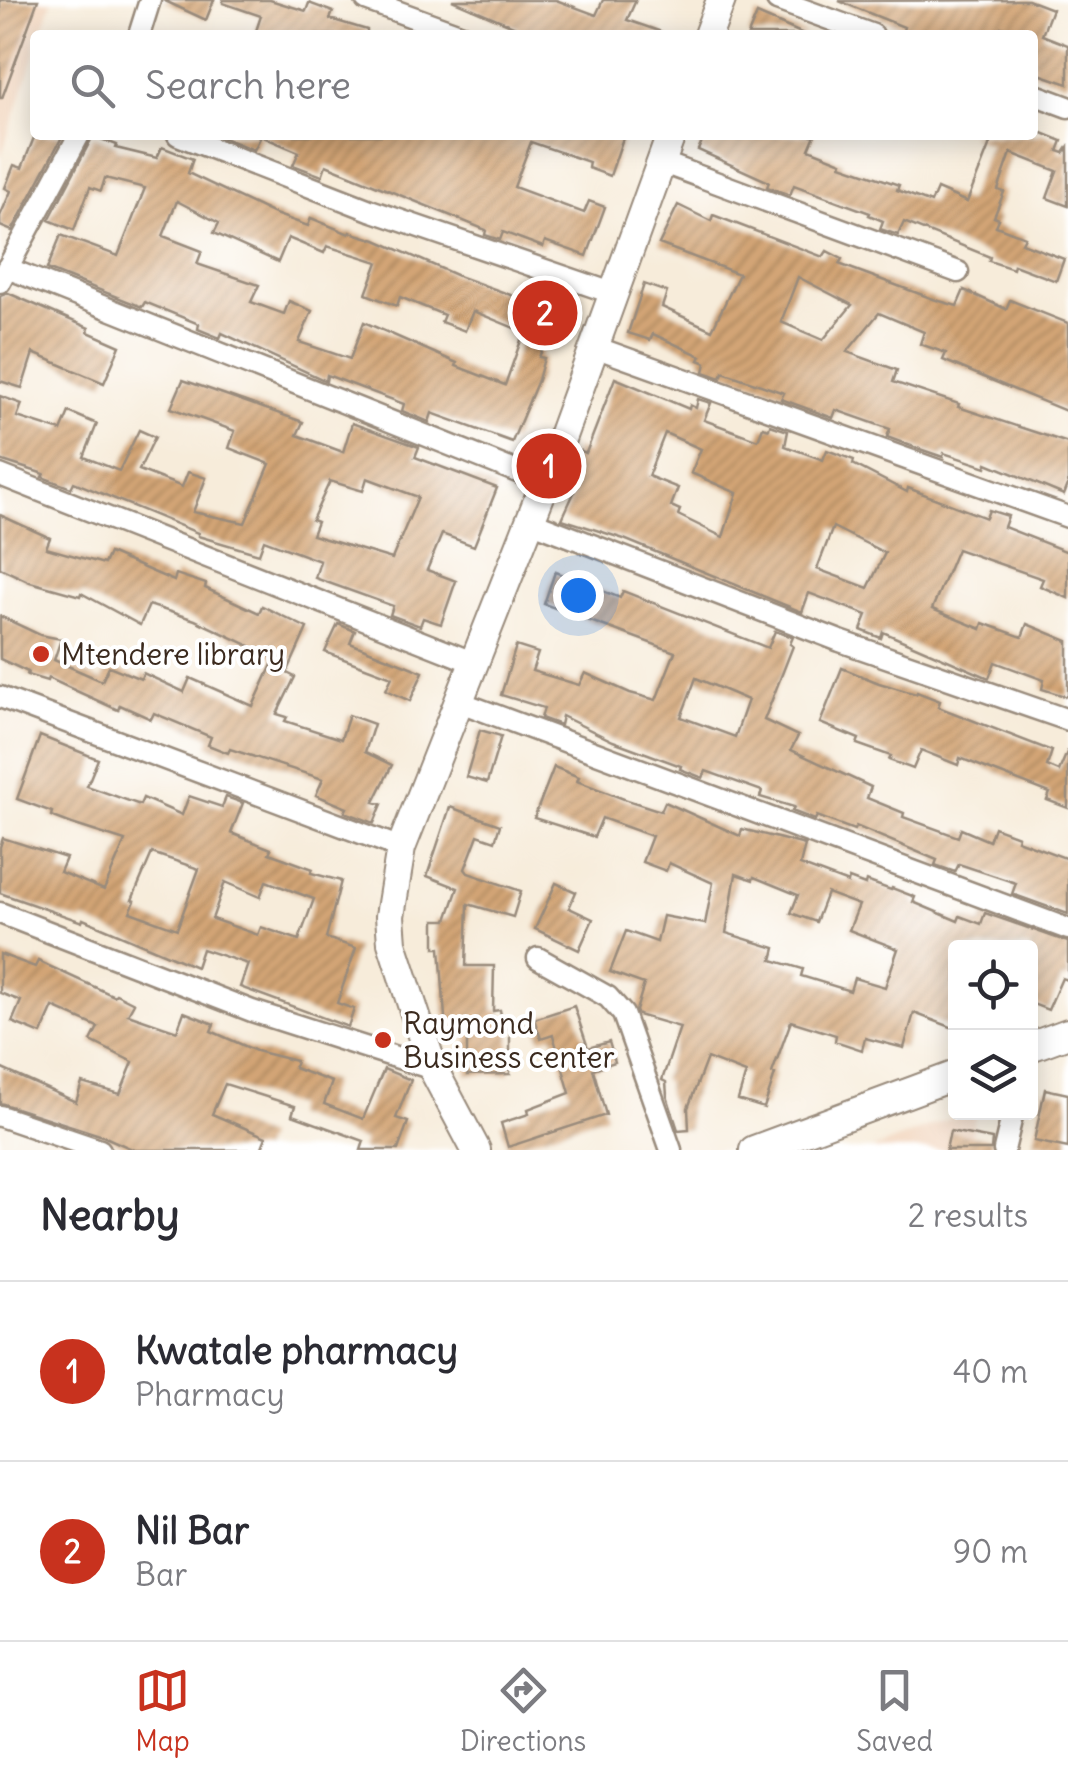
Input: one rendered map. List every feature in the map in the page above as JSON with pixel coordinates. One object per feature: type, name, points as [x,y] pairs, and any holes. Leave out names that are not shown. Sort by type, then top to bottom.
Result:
[{"type":"main road","points":[[710,30],[721,0]]},
{"type":"main road","points":[[476,1150],[433,1069],[392,943],[390,916],[402,848],[544,483],[666,148]]},
{"type":"main road","points":[[1038,1044],[1068,1033]]},
{"type":"main road","points":[[754,1150],[948,1077]]},
{"type":"street","points":[[141,30],[150,0]]},
{"type":"street","points":[[366,0],[448,30]]},
{"type":"street","points":[[777,0],[858,30]]},
{"type":"street","points":[[1038,96],[1068,106]]},
{"type":"street","points":[[77,140],[3,275],[544,483]]},
{"type":"street","points":[[191,140],[370,210],[612,293]]},
{"type":"street","points":[[666,148],[958,272]]},
{"type":"street","points":[[592,346],[1068,517]]},
{"type":"street","points":[[0,476],[475,663]]},
{"type":"street","points":[[530,520],[840,641],[1068,720]]},
{"type":"street","points":[[0,697],[402,848]]},
{"type":"street","points":[[460,702],[1068,929]]},
{"type":"street","points":[[0,912],[252,1010],[433,1069]]},
{"type":"street","points":[[538,958],[608,997],[623,1014],[670,1150]]},
{"type":"street","points":[[0,1116],[100,1150]]},
{"type":"street","points":[[1004,1150],[1010,1120]]},
{"type":"shaded area","points":[[0,0],[52,0],[43,30],[30,30],[30,68],[0,159]]},
{"type":"shaded area","points":[[948,1119],[974,1120],[968,1150],[871,1150]]},
{"type":"building","points":[[0,0],[38,0],[2,98],[0,98]]},
{"type":"building","points":[[163,0],[214,0],[206,20]]},
{"type":"building","points":[[270,0],[306,11],[309,3],[333,12],[330,19],[367,30],[256,30],[261,16],[223,3]]},
{"type":"building","points":[[452,0],[556,0],[596,15],[603,0],[636,0],[627,20],[656,30],[517,30]]},
{"type":"building","points":[[1028,0],[1052,9],[1042,35],[1068,45],[1068,84],[1038,74],[1038,30],[903,30],[904,27],[839,1]]},
{"type":"building","points":[[757,14],[794,30],[750,30]]},
{"type":"building","points":[[1040,132],[1062,141],[1058,151],[1064,153],[1068,147],[1068,206],[1047,198],[1057,171],[1011,153],[998,190],[1004,192],[994,217],[999,219],[996,226],[1025,237],[1022,243],[1064,259],[1056,281],[1014,265],[1013,269],[989,261],[990,257],[904,222],[898,235],[880,229],[883,221],[870,213],[794,185],[790,195],[767,187],[769,182],[698,150],[703,140],[813,140],[809,149],[899,185],[897,190],[931,203],[937,189],[967,202],[990,144],[981,140],[1038,140]]},
{"type":"building","points":[[33,140],[60,140],[12,231],[0,226],[0,216],[11,191],[5,188],[14,165],[22,168]]},
{"type":"building","points":[[91,140],[104,140],[117,145],[116,148],[157,158],[162,147],[193,159],[188,173],[272,213],[308,226],[311,218],[376,240],[458,276],[558,312],[539,357],[544,358],[538,380],[512,442],[432,413],[429,422],[402,411],[404,404],[327,375],[326,381],[222,333],[220,338],[198,329],[199,324],[145,302],[142,307],[47,269],[61,235],[118,256],[145,188],[105,178],[101,191],[90,187],[74,230],[49,220]],"holes":[[[177,201],[219,223],[214,233],[278,262],[288,238],[324,253],[327,246],[378,262],[366,294],[397,306],[400,297],[444,315],[441,322],[465,331],[473,311],[524,332],[505,385],[364,322],[350,359],[299,342],[312,311],[289,301],[284,314],[251,302],[259,285],[197,264],[202,251],[163,236]]]},
{"type":"building","points":[[229,140],[259,140],[254,150]]},
{"type":"building","points":[[270,140],[622,140],[610,176],[588,168],[589,162],[531,142],[514,187],[584,213],[589,201],[605,207],[587,256],[545,241],[543,247],[503,232],[500,240],[485,235],[486,230],[326,165],[322,176],[293,165],[299,152]]},
{"type":"building","points":[[678,205],[711,221],[713,215],[823,257],[827,251],[842,259],[839,264],[936,300],[957,306],[964,290],[1006,309],[1010,300],[1068,323],[1068,412],[943,360],[946,353],[920,344],[924,332],[879,313],[847,352],[897,370],[893,382],[1068,443],[1068,485],[1064,495],[987,463],[986,467],[944,453],[943,457],[887,437],[890,429],[836,410],[833,418],[781,399],[784,393],[723,372],[721,378],[704,372],[706,363],[699,360],[701,356],[653,334],[650,340],[628,333],[644,284],[667,292],[662,307],[712,330],[739,274],[659,244]],"holes":[[[798,277],[852,305],[823,340],[781,322]]]},
{"type":"building","points":[[8,293],[89,328],[88,332],[120,346],[104,383],[33,353],[22,388],[0,381],[0,296]]},
{"type":"building","points":[[615,378],[689,409],[690,405],[696,408],[698,399],[711,403],[704,420],[758,440],[763,427],[769,429],[770,425],[788,431],[785,446],[823,460],[827,450],[854,460],[853,464],[907,492],[908,488],[986,518],[989,510],[1008,516],[1004,527],[1068,552],[1068,598],[1040,586],[1043,579],[957,549],[932,609],[981,629],[983,623],[1022,637],[1027,624],[1068,641],[1068,697],[1042,689],[1044,680],[995,662],[989,678],[883,632],[881,638],[861,630],[867,615],[809,593],[802,612],[624,539],[562,519],[574,493],[562,488],[576,449],[586,453]],"holes":[[[665,433],[701,449],[691,473],[737,493],[723,537],[678,515],[680,510],[671,506],[678,488],[648,476]],[[833,527],[885,553],[868,588],[817,569]]]},
{"type":"building","points":[[183,380],[303,422],[297,435],[343,452],[352,423],[419,447],[415,457],[497,488],[474,546],[442,534],[427,570],[456,581],[441,624],[423,618],[420,626],[390,615],[393,606],[315,578],[320,561],[264,540],[259,554],[198,536],[74,482],[71,488],[42,477],[44,474],[0,460],[0,396],[22,404],[17,417],[61,431],[69,412],[97,424],[84,457],[119,471],[139,430],[155,437],[139,470],[182,487],[188,472],[206,478],[193,512],[245,523],[270,464],[229,448],[235,431],[171,408]],"holes":[[[367,478],[418,497],[392,559],[312,535],[317,522],[312,520],[330,481],[363,491]]]},
{"type":"building","points":[[0,515],[50,538],[46,548],[104,564],[109,553],[174,581],[176,574],[206,584],[205,588],[259,613],[262,606],[307,628],[287,673],[295,677],[277,714],[287,717],[285,721],[341,739],[349,715],[374,724],[365,752],[392,765],[374,802],[382,804],[374,823],[316,795],[323,779],[230,749],[228,753],[208,745],[211,737],[154,713],[151,719],[120,705],[118,710],[48,678],[47,681],[27,675],[28,672],[0,659],[0,616],[40,635],[61,639],[54,660],[102,681],[109,666],[141,679],[143,673],[184,692],[190,678],[253,706],[275,658],[195,620],[149,605],[140,625],[81,593],[80,596],[30,582],[0,568]]},
{"type":"building","points":[[555,572],[620,598],[623,591],[768,648],[775,631],[793,637],[764,720],[798,736],[791,750],[871,787],[867,798],[904,813],[903,817],[958,837],[961,829],[989,841],[994,827],[1068,859],[1068,914],[1012,894],[1016,883],[959,864],[955,872],[935,865],[937,860],[856,826],[854,830],[817,816],[815,820],[792,811],[794,807],[760,797],[762,791],[706,771],[703,778],[562,716],[560,725],[541,718],[544,708],[501,695],[516,646],[538,653],[532,671],[579,685],[585,673],[656,700],[675,652],[544,604]],"holes":[[[696,678],[748,700],[735,737],[681,717]]]},
{"type":"building","points":[[338,624],[355,631],[350,643],[423,672],[410,701],[386,690],[392,677],[325,652]]},
{"type":"building","points":[[842,668],[940,701],[938,707],[1052,751],[1047,766],[1059,771],[1068,750],[1068,808],[1047,800],[1050,793],[960,758],[958,765],[921,750],[913,769],[820,723]]},
{"type":"building","points":[[480,730],[501,736],[487,783],[466,777]]},
{"type":"building","points":[[40,736],[98,759],[87,786],[140,805],[143,798],[182,815],[189,796],[222,807],[226,797],[243,803],[231,833],[271,849],[269,853],[313,869],[311,873],[341,881],[326,938],[356,948],[337,1003],[354,1009],[348,1027],[240,987],[248,964],[202,949],[196,967],[83,919],[82,922],[0,893],[3,838],[66,858],[60,872],[104,890],[125,841],[51,816],[52,812],[17,799]],"holes":[[[152,853],[199,869],[177,929],[130,912]],[[266,881],[314,899],[299,940],[261,927],[258,935],[212,919],[225,882],[260,897]]]},
{"type":"building","points":[[554,767],[579,777],[577,781],[661,811],[665,802],[740,836],[742,829],[805,845],[800,865],[848,883],[849,879],[892,888],[915,897],[913,902],[958,921],[960,916],[981,924],[985,913],[1068,942],[1068,980],[1062,978],[1048,1010],[1038,1006],[1038,940],[948,940],[948,1026],[914,1013],[904,1048],[865,1038],[862,1050],[835,1041],[836,1035],[791,1021],[764,1108],[738,1100],[746,1073],[707,1058],[688,1108],[689,1129],[678,1130],[666,1082],[662,1080],[680,1027],[638,1015],[644,984],[610,972],[626,931],[657,942],[663,916],[705,924],[713,883],[669,863],[666,871],[642,862],[652,836],[602,818],[594,837],[534,818]],"holes":[[[736,874],[753,880],[754,877],[798,895],[791,913],[816,922],[827,893],[859,905],[849,930],[898,949],[885,987],[854,978],[850,991],[801,976],[803,969],[772,960],[775,948],[726,933]]]},
{"type":"building","points":[[450,807],[500,825],[495,841],[478,835],[465,869],[468,873],[521,891],[513,917],[468,904],[466,966],[494,966],[493,1011],[500,1010],[504,1030],[510,1028],[510,1074],[467,1075],[467,1032],[446,1031],[435,920],[447,920],[458,888],[427,876]]},
{"type":"building","points":[[556,883],[576,892],[569,908],[593,919],[579,950],[535,929]]},
{"type":"building","points":[[0,954],[35,967],[38,961],[116,994],[134,1003],[128,1014],[177,1031],[184,1012],[214,1024],[211,1031],[256,1051],[296,1061],[294,1068],[332,1082],[324,1104],[363,1119],[384,1069],[411,1080],[396,1118],[408,1122],[398,1150],[361,1150],[364,1141],[292,1115],[295,1106],[225,1084],[212,1114],[266,1137],[261,1150],[134,1150],[0,1103],[0,1068],[76,1102],[82,1083],[120,1094],[133,1062],[91,1041],[98,1027],[53,1007],[41,1034],[12,1022],[21,1001],[0,993]]},
{"type":"building","points":[[574,1006],[588,1048],[609,1042],[615,1062],[593,1069],[606,1115],[508,1147],[501,1123],[570,1093],[553,1035],[541,1039],[534,1019]]},
{"type":"building","points":[[1045,1089],[1068,1094],[1068,1148],[1034,1141]]},
{"type":"building","points":[[950,1131],[992,1139],[991,1150],[946,1150]]},
{"type":"place","name":"Nil Bar","points":[[545,313]]},
{"type":"place","name":"Kwatale pharmacy","points":[[549,466]]},
{"type":"place","name":"Mtendere library","points":[[41,654]]},
{"type":"place","name":"Raymond Business center","points":[[383,1040]]}]
